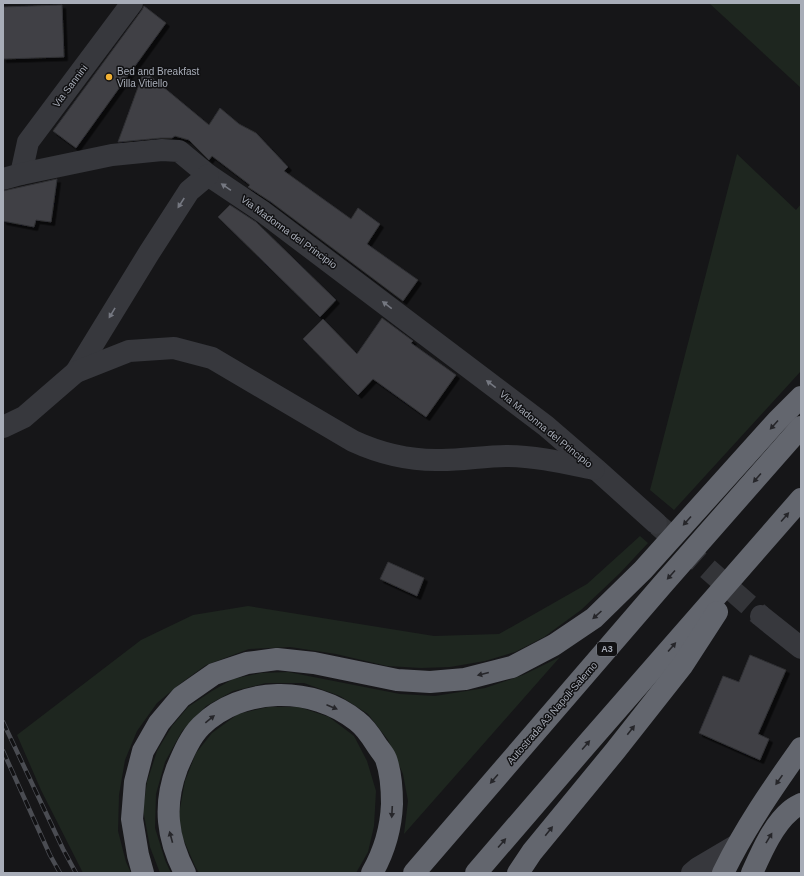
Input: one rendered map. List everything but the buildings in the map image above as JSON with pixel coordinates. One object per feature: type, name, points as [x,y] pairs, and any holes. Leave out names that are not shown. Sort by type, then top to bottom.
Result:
[{"type":"highway","points":[[143,873],[138,855],[132,819],[135,782],[143,751],[159,722],[181,697],[214,674],[247,663],[277,659],[314,663],[397,680],[430,682],[464,679],[512,667],[554,646],[594,618],[643,570],[801,396]]},
{"type":"highway","name":"Autostrada A3 Napoli-Salerno","points":[[414,873],[663,584],[801,427]]},
{"type":"highway","points":[[476,873],[801,499]]},
{"type":"highway","points":[[518,873],[532,852],[615,751],[682,666],[767,538]]},
{"type":"highway","points":[[185,873],[176,856],[169,830],[169,799],[174,778],[183,753],[200,727],[219,712],[237,702],[266,695],[291,695],[315,700],[343,711],[358,721],[386,759],[392,788],[392,817],[386,843],[372,873]]},
{"type":"highway","points":[[723,873],[737,844],[756,813],[801,748]]},
{"type":"highway","points":[[752,873],[763,849],[777,826],[790,811],[801,804]]},
{"type":"street","name":"Via Sannini","points":[[12,177],[28,142],[132,3]]},
{"type":"street","name":"Via Madonna del Principio","points":[[12,177],[112,155],[162,150],[179,151],[208,175],[263,212],[546,426],[597,470]]},
{"type":"street","points":[[76,372],[189,191],[208,175]]},
{"type":"street","name":"Via Madonna del Principio","points":[[3,427],[24,417],[76,372],[129,352],[174,348],[212,358],[353,441],[375,451],[404,457],[436,460],[506,456],[547,459],[597,470]]},
{"type":"street","points":[[597,470],[656,523]]},
{"type":"street","points":[[760,616],[801,648]]},
{"type":"street","points":[[692,873],[737,844]]},
{"type":"shaded area","points":[[709,3],[801,3],[801,88]]},
{"type":"shaded area","points":[[737,154],[796,210],[801,204],[801,371],[674,510],[650,490]]},
{"type":"shaded area","points":[[640,536],[648,543],[620,573],[581,610],[544,637],[515,652],[485,661],[450,667],[421,668],[387,666],[336,654],[290,647],[249,649],[206,665],[157,703],[137,731],[125,760],[119,795],[118,831],[126,862],[131,873],[83,873],[41,790],[17,735],[141,640],[193,615],[248,606],[434,636],[499,634],[587,584]]},
{"type":"shaded area","points":[[560,657],[404,834],[408,801],[403,774],[388,740],[368,714],[340,696],[304,683],[266,683],[233,691],[206,706],[182,731],[165,762],[156,794],[155,828],[165,860],[171,873],[160,873],[150,847],[143,810],[147,782],[157,751],[172,726],[188,707],[233,679],[261,673],[288,672],[400,694],[435,696],[485,688],[523,675]]},
{"type":"shaded area","points":[[268,707],[299,707],[329,717],[354,736],[367,761],[376,791],[374,826],[368,852],[356,873],[199,873],[195,866],[182,836],[179,814],[185,781],[196,753],[212,733],[238,714]]},
{"type":"tunnel","points":[[658,525],[761,616]]},
{"type":"railway","points":[[3,722],[63,849],[76,873]]},
{"type":"railway","points":[[3,751],[50,855],[60,873]]},
{"type":"place","name":"Bed and Breakfast Villa Vitiello","points":[[109,77]]}]
